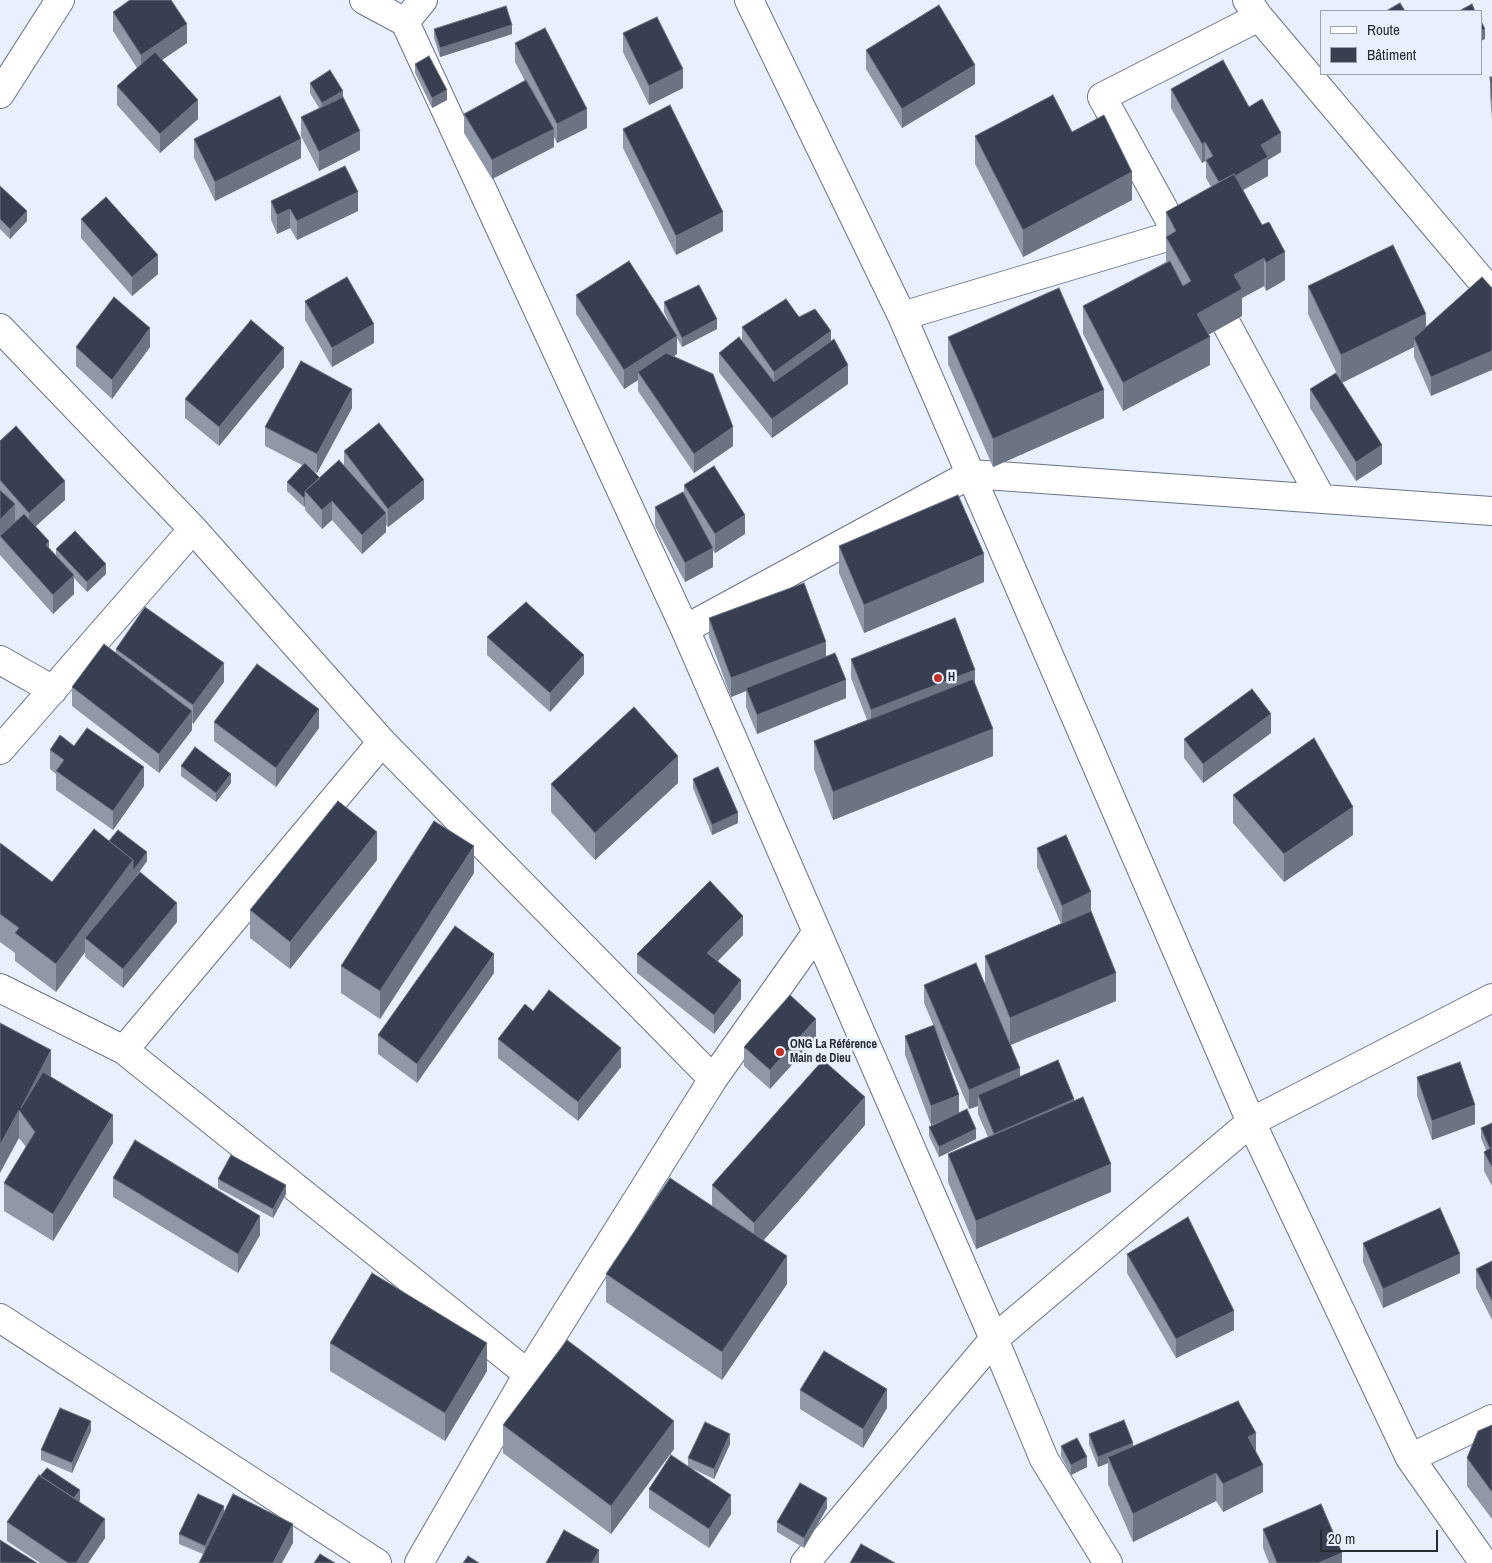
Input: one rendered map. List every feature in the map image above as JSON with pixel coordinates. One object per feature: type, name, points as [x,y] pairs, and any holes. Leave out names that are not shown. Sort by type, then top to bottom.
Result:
[{"type":"street","points":[[0,94],[60,0]]},
{"type":"street","points":[[364,0],[404,22],[685,629],[994,1339],[1044,1459],[1108,1563]]},
{"type":"street","points":[[404,22],[423,0]]},
{"type":"street","points":[[749,0],[902,316],[1250,1122],[1410,1458],[1484,1563]]},
{"type":"street","points":[[1321,498],[1102,97],[1253,8],[1492,292]]},
{"type":"street","points":[[902,316],[1177,234]]},
{"type":"street","points":[[0,328],[193,529],[382,742],[713,1079]]},
{"type":"street","points":[[685,629],[971,474],[1492,511]]},
{"type":"street","points":[[0,750],[193,529]]},
{"type":"street","points":[[0,660],[53,690]]},
{"type":"street","points":[[124,1050],[382,742]]},
{"type":"street","points":[[419,1563],[528,1374],[713,1079],[817,932]]},
{"type":"street","points":[[0,988],[124,1050],[528,1374]]},
{"type":"street","points":[[805,1563],[994,1339],[1250,1122],[1492,998]]},
{"type":"street","points":[[0,1318],[376,1563]]},
{"type":"street","points":[[1410,1458],[1492,1419]]},
{"type":"building","points":[[130,0],[171,0],[187,24],[141,55],[113,12]]},
{"type":"building","points":[[1400,3],[1404,10],[1388,10]]},
{"type":"building","points":[[1472,4],[1475,10],[1461,10]]},
{"type":"building","points":[[939,5],[975,65],[902,109],[866,50]]},
{"type":"building","points":[[506,6],[512,25],[440,48],[434,29]]},
{"type":"building","points":[[657,17],[683,69],[649,86],[623,33]]},
{"type":"building","points":[[545,28],[587,109],[557,124],[515,43]]},
{"type":"building","points":[[155,52],[198,100],[160,134],[117,86]]},
{"type":"building","points":[[429,56],[447,90],[432,98],[415,64]]},
{"type":"building","points":[[1223,60],[1249,107],[1262,99],[1281,133],[1261,145],[1268,157],[1235,176],[1234,174],[1219,182],[1206,160],[1213,156],[1205,142],[1202,144],[1171,89]]},
{"type":"building","points":[[330,70],[343,91],[322,103],[310,83]]},
{"type":"building","points":[[1490,77],[1492,77],[1492,100]]},
{"type":"building","points":[[526,80],[554,129],[492,160],[464,114]]},
{"type":"building","points":[[1053,95],[1072,132],[1104,115],[1132,172],[1023,230],[975,136]]},
{"type":"building","points":[[280,96],[301,139],[215,182],[194,139]]},
{"type":"building","points":[[343,97],[360,131],[319,152],[301,117]]},
{"type":"building","points":[[670,105],[723,212],[676,236],[623,129]]},
{"type":"building","points":[[345,166],[358,192],[297,221],[290,209],[277,215],[271,201]]},
{"type":"building","points":[[1234,174],[1262,225],[1269,222],[1285,252],[1266,263],[1264,258],[1234,275],[1242,289],[1197,314],[1210,337],[1123,383],[1083,306],[1170,261],[1183,286],[1191,281],[1166,237],[1176,231],[1166,212]]},
{"type":"building","points":[[0,186],[27,211],[10,229],[0,219]]},
{"type":"building","points":[[106,197],[158,255],[132,277],[81,219]]},
{"type":"building","points":[[1393,245],[1426,314],[1341,355],[1308,286]]},
{"type":"building","points":[[629,261],[677,336],[624,370],[576,295]]},
{"type":"building","points":[[347,277],[374,324],[332,348],[305,301]]},
{"type":"building","points":[[1482,277],[1492,288],[1492,351],[1431,377],[1414,338]]},
{"type":"building","points":[[699,285],[717,319],[682,338],[664,302]]},
{"type":"building","points":[[1059,288],[1104,390],[993,439],[948,337]]},
{"type":"building","points":[[114,297],[150,328],[112,380],[76,347]]},
{"type":"building","points":[[786,299],[799,317],[815,309],[831,331],[774,372],[742,327]]},
{"type":"building","points":[[251,320],[284,348],[219,427],[185,399]]},
{"type":"building","points":[[739,337],[774,382],[834,339],[848,365],[772,419],[719,353]]},
{"type":"building","points":[[666,353],[713,374],[733,427],[694,454],[638,372]]},
{"type":"building","points":[[301,361],[352,389],[317,454],[265,427]]},
{"type":"building","points":[[1336,373],[1382,445],[1356,462],[1310,389]]},
{"type":"building","points":[[379,423],[424,480],[388,509],[344,451]]},
{"type":"building","points":[[16,426],[65,481],[29,513],[0,480],[0,441]]},
{"type":"building","points":[[339,460],[386,513],[362,535],[332,501],[322,510],[305,491]]},
{"type":"building","points":[[305,463],[320,478],[305,491],[304,498],[287,482]]},
{"type":"building","points":[[714,466],[745,515],[715,534],[684,485]]},
{"type":"building","points":[[0,490],[15,504],[0,520]]},
{"type":"building","points":[[683,492],[713,548],[685,563],[655,507]]},
{"type":"building","points":[[958,495],[984,554],[864,605],[839,546]]},
{"type":"building","points":[[24,514],[49,541],[46,545],[74,575],[53,595],[0,536]]},
{"type":"building","points":[[75,531],[106,564],[87,582],[56,549]]},
{"type":"building","points":[[804,583],[826,642],[731,678],[709,618]]},
{"type":"building","points":[[526,602],[584,655],[550,693],[487,637]]},
{"type":"building","points":[[145,607],[224,663],[193,705],[116,649]]},
{"type":"building","points":[[955,618],[975,670],[871,710],[851,659]]},
{"type":"building","points":[[104,644],[192,711],[159,754],[72,687]]},
{"type":"building","points":[[835,653],[846,680],[757,715],[746,688]]},
{"type":"building","points":[[257,664],[319,709],[276,768],[214,722]]},
{"type":"building","points":[[973,679],[993,729],[833,792],[814,741]]},
{"type":"building","points":[[1252,689],[1271,714],[1203,764],[1184,739]]},
{"type":"building","points":[[634,707],[678,756],[595,833],[551,784]]},
{"type":"building","points":[[87,728],[144,767],[113,811],[56,771],[64,760],[50,750],[60,735],[74,746]]},
{"type":"building","points":[[1314,738],[1353,807],[1284,854],[1233,795]]},
{"type":"building","points":[[195,747],[231,774],[216,793],[181,766]]},
{"type":"building","points":[[718,767],[738,813],[712,825],[693,779]]},
{"type":"building","points":[[338,801],[377,832],[290,942],[250,910]]},
{"type":"building","points":[[434,821],[474,846],[380,991],[341,966]]},
{"type":"building","points":[[94,829],[133,860],[56,964],[15,933],[19,928],[0,914],[0,843],[52,882]]},
{"type":"building","points":[[118,830],[147,852],[133,871],[133,860],[109,841]]},
{"type":"building","points":[[1066,835],[1091,892],[1062,906],[1037,848]]},
{"type":"building","points":[[140,872],[177,903],[123,969],[85,938]]},
{"type":"building","points":[[710,881],[743,916],[707,953],[741,980],[714,1015],[637,954]]},
{"type":"building","points":[[1091,911],[1116,973],[1010,1018],[985,956]]},
{"type":"building","points":[[455,926],[494,954],[417,1064],[378,1035]]},
{"type":"building","points":[[976,963],[1020,1068],[969,1090],[924,985]]},
{"type":"building","points":[[549,990],[621,1048],[578,1102],[498,1039],[525,1004],[533,1011]]},
{"type":"building","points":[[790,995],[816,1019],[770,1070],[744,1047]]},
{"type":"building","points":[[0,1023],[51,1050],[21,1108],[43,1072],[113,1115],[53,1214],[4,1183],[35,1132],[19,1110],[0,1145]]},
{"type":"building","points":[[934,1025],[959,1095],[931,1106],[905,1036]]},
{"type":"building","points":[[823,1060],[865,1097],[754,1223],[712,1185]]},
{"type":"building","points":[[1058,1060],[1074,1099],[994,1134],[978,1095]]},
{"type":"building","points":[[1460,1062],[1475,1105],[1432,1121],[1417,1077]]},
{"type":"building","points":[[1083,1097],[1111,1164],[976,1221],[948,1154]]},
{"type":"building","points":[[967,1109],[976,1129],[939,1147],[929,1127]]},
{"type":"building","points":[[1492,1123],[1492,1147],[1490,1149],[1481,1128]]},
{"type":"building","points":[[135,1140],[260,1216],[238,1254],[113,1178]]},
{"type":"building","points":[[1492,1147],[1492,1167],[1484,1152]]},
{"type":"building","points":[[231,1155],[286,1185],[273,1209],[218,1179]]},
{"type":"building","points":[[670,1178],[787,1256],[722,1352],[606,1274]]},
{"type":"building","points":[[1440,1208],[1460,1254],[1383,1289],[1363,1243]]},
{"type":"building","points":[[1188,1217],[1234,1311],[1176,1339],[1127,1254]]},
{"type":"building","points":[[1492,1261],[1492,1301],[1476,1269]]},
{"type":"building","points":[[372,1273],[487,1343],[445,1413],[330,1343]]},
{"type":"building","points":[[567,1340],[674,1421],[611,1506],[503,1425]]},
{"type":"building","points":[[824,1351],[887,1389],[863,1429],[800,1390]]},
{"type":"building","points":[[1238,1401],[1256,1433],[1248,1437],[1263,1465],[1223,1484],[1216,1473],[1133,1514],[1108,1457]]},
{"type":"building","points":[[60,1408],[91,1421],[72,1463],[41,1450]]},
{"type":"building","points":[[1124,1420],[1133,1443],[1098,1457],[1089,1434]]},
{"type":"building","points":[[705,1422],[730,1434],[714,1469],[688,1458]]},
{"type":"building","points":[[1492,1425],[1492,1492],[1467,1458],[1478,1431]]},
{"type":"building","points":[[1077,1438],[1087,1457],[1071,1465],[1061,1446]]},
{"type":"building","points":[[671,1455],[731,1495],[709,1529],[649,1489]]},
{"type":"building","points":[[47,1468],[80,1490],[74,1498],[40,1476]]},
{"type":"building","points":[[39,1475],[105,1519],[76,1563],[68,1563],[7,1522]]},
{"type":"building","points":[[800,1483],[827,1498],[804,1538],[777,1522]]},
{"type":"building","points":[[198,1494],[224,1506],[205,1546],[179,1534]]},
{"type":"building","points":[[233,1494],[293,1524],[273,1563],[199,1563]]},
{"type":"building","points":[[1321,1504],[1342,1553],[1318,1563],[1277,1563],[1263,1529]]},
{"type":"building","points":[[564,1530],[599,1550],[592,1563],[546,1563]]},
{"type":"building","points":[[0,1540],[37,1563],[0,1563]]},
{"type":"building","points":[[861,1544],[895,1563],[850,1563]]},
{"type":"building","points":[[320,1554],[335,1563],[314,1563]]},
{"type":"building","points":[[468,1556],[479,1563],[463,1563]]},
{"type":"place","name":"H","points":[[938,678]]},
{"type":"place","name":"ONG La Référence Main de Dieu","points":[[780,1052]]}]
